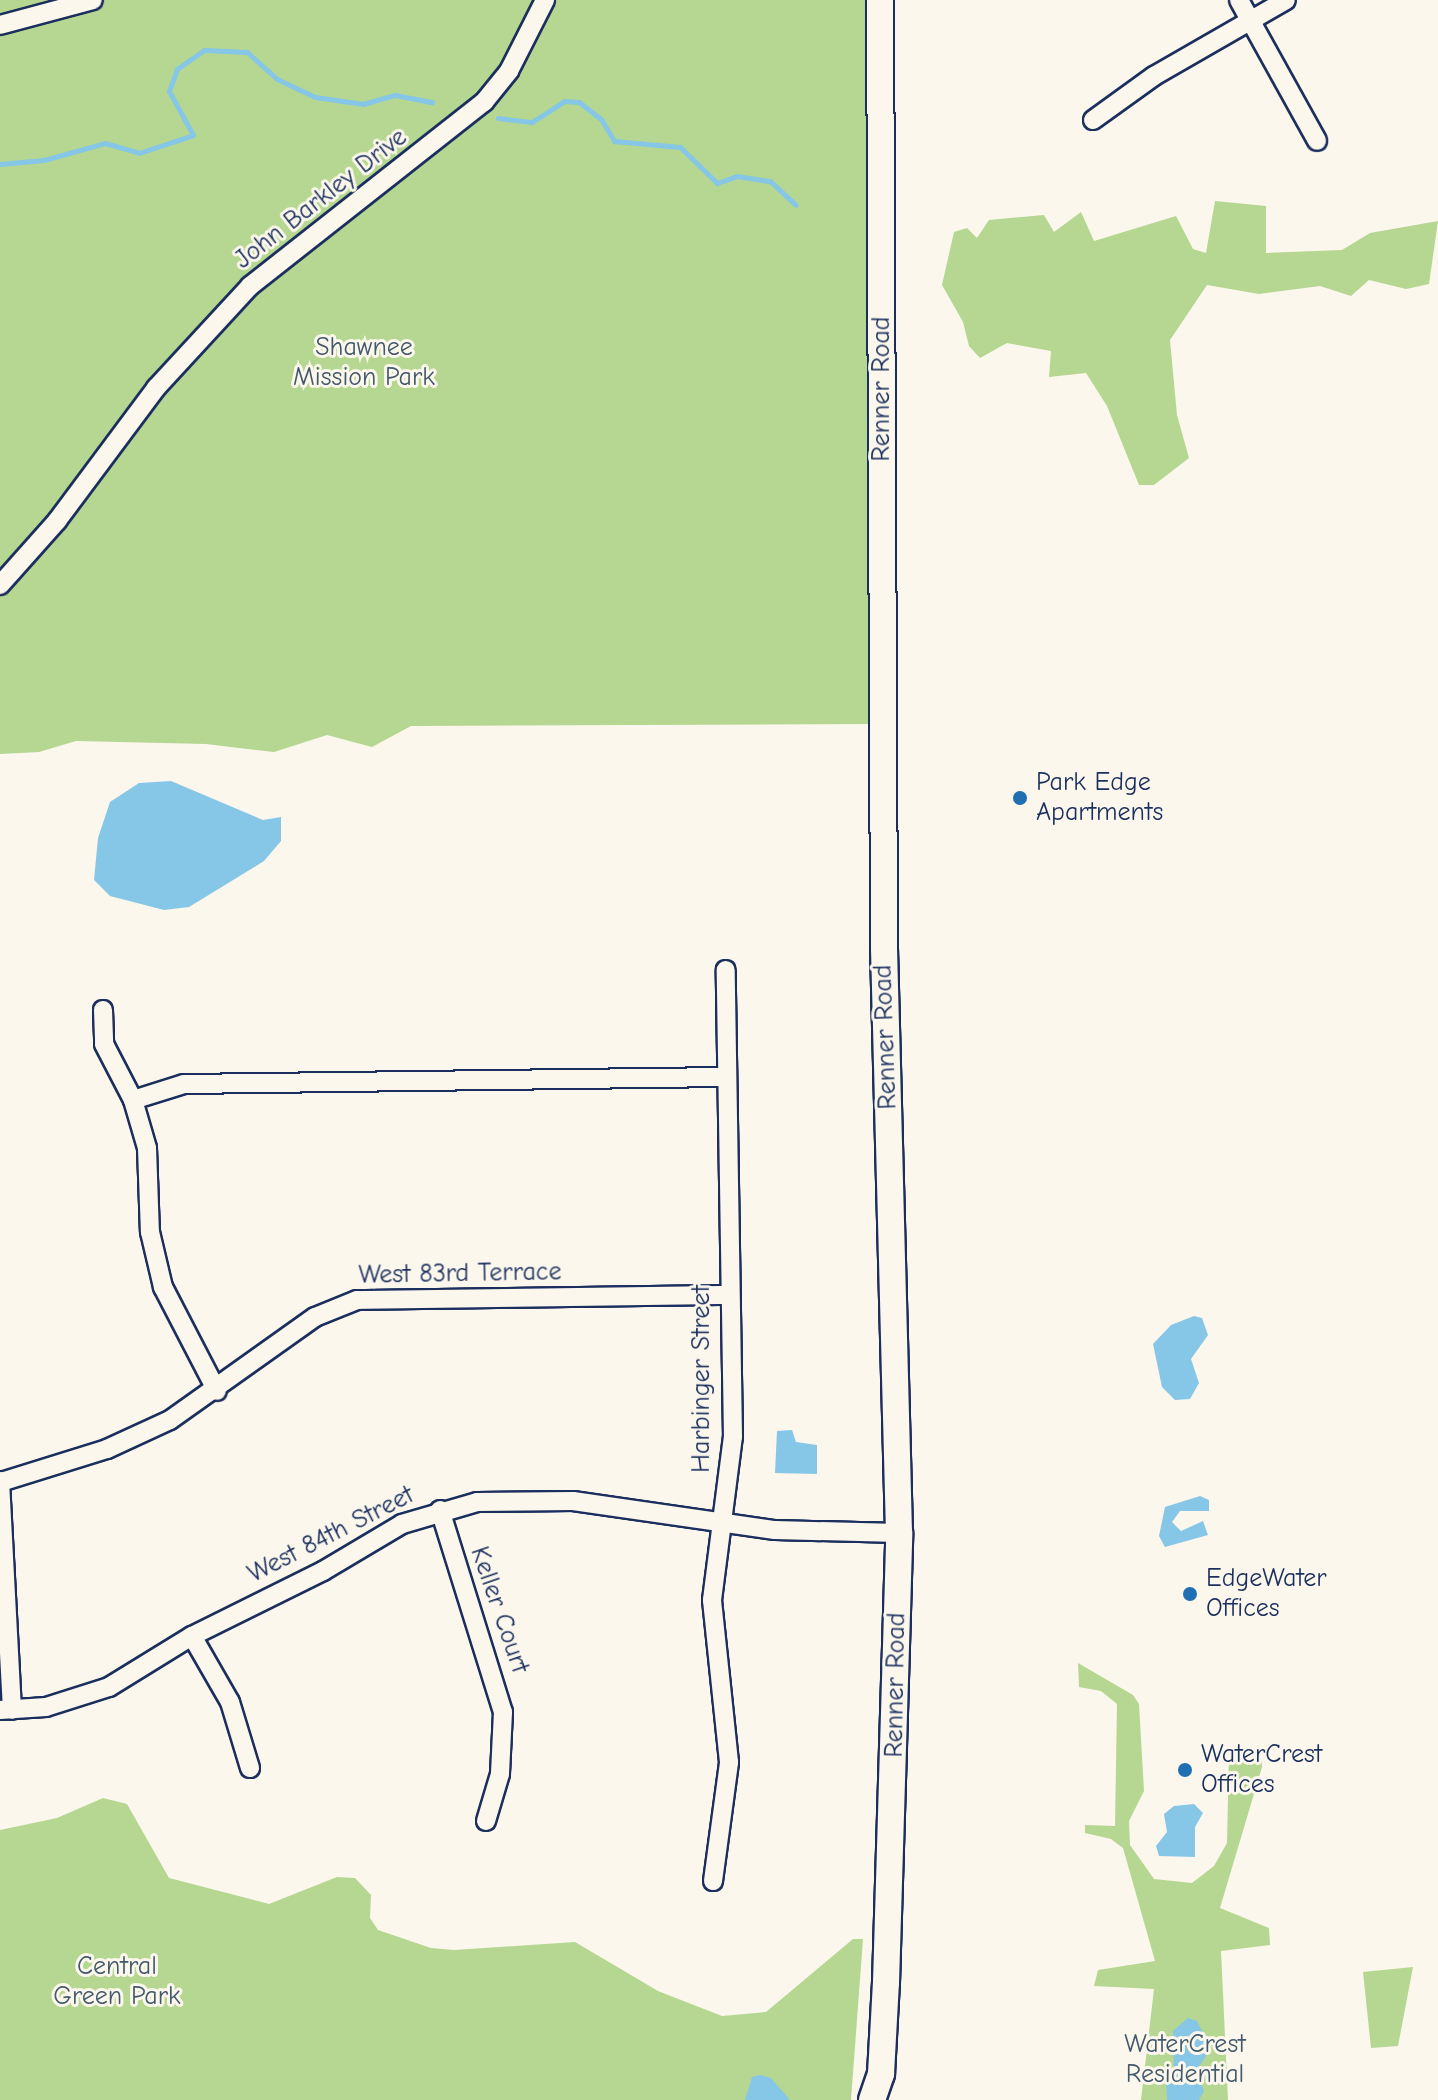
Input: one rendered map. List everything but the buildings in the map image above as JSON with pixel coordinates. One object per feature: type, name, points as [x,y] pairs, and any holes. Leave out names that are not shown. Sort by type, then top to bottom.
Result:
[{"type":"main road","name":"Renner Road","points":[[872,2100],[881,2074],[899,1533],[884,933],[880,0]]},
{"type":"main road","name":"Renner Road","points":[[881,2074],[889,2100]]},
{"type":"street","points":[[0,25],[93,0]]},
{"type":"street","name":"John Barkley Drive","points":[[0,585],[57,521],[165,378],[250,286],[484,102],[509,71],[545,0]]},
{"type":"street","points":[[1239,0],[1317,141]]},
{"type":"street","points":[[1093,120],[1154,76],[1286,0]]},
{"type":"street","name":"Harbinger Street","points":[[713,1881],[729,1762],[713,1635],[733,1437],[725,1077],[726,970]]},
{"type":"street","points":[[103,1010],[104,1044],[133,1100],[147,1148],[150,1232],[163,1287],[217,1391]]},
{"type":"street","points":[[133,1100],[184,1084],[725,1077]]},
{"type":"street","name":"West 83rd Terrace","points":[[0,1481],[107,1449],[217,1391],[315,1317],[357,1300],[729,1295]]},
{"type":"street","points":[[0,1481],[6,1710]]},
{"type":"street","name":"West 84th Street","points":[[6,1710],[46,1707],[109,1687],[192,1636],[323,1571],[402,1524],[440,1510],[510,1500],[573,1501],[723,1523],[826,1533],[899,1533]]},
{"type":"street","name":"Keller Court","points":[[440,1510],[452,1560],[501,1699],[500,1774],[486,1821]]},
{"type":"street","points":[[192,1636],[230,1702],[250,1768]]},
{"type":"green space","name":"Shawnee Mission Park","points":[[0,0],[866,0],[872,237],[869,724],[411,726],[372,747],[327,735],[274,752],[206,744],[76,741],[39,752],[0,754]]},
{"type":"green space","points":[[1215,201],[1266,206],[1266,253],[1342,250],[1370,233],[1438,221],[1429,284],[1406,289],[1369,280],[1351,296],[1320,286],[1259,294],[1207,285],[1170,340],[1177,415],[1189,458],[1154,485],[1139,485],[1107,406],[1086,373],[1049,377],[1051,351],[1007,343],[980,358],[969,346],[963,322],[942,285],[954,232],[967,228],[977,238],[989,220],[1044,215],[1054,232],[1081,212],[1094,241],[1176,216],[1193,249],[1206,253]]},
{"type":"green space","name":"WaterCrest Residential","points":[[1078,1663],[1133,1695],[1139,1704],[1144,1791],[1129,1821],[1130,1845],[1154,1879],[1192,1883],[1214,1866],[1227,1843],[1229,1754],[1247,1760],[1261,1755],[1262,1767],[1220,1908],[1269,1928],[1270,1945],[1221,1951],[1228,2100],[1141,2100],[1154,1989],[1094,1986],[1098,1970],[1155,1961],[1123,1848],[1111,1839],[1085,1833],[1085,1825],[1115,1826],[1117,1704],[1101,1691],[1079,1687]]},
{"type":"green space","name":"Central Green Park","points":[[103,1798],[127,1804],[169,1878],[269,1904],[337,1877],[355,1878],[371,1895],[370,1918],[378,1930],[431,1948],[454,1950],[575,1942],[658,1991],[722,2016],[766,2012],[853,1939],[863,1939],[851,2100],[0,2100],[0,1830],[57,1818]]},
{"type":"green space","points":[[1413,1967],[1398,2046],[1371,2048],[1363,1972]]},
{"type":"water","points":[[171,781],[263,820],[281,817],[281,841],[264,861],[189,907],[164,910],[110,896],[94,880],[98,838],[110,802],[139,783]]},
{"type":"water","points":[[1194,1316],[1202,1318],[1208,1335],[1191,1359],[1199,1383],[1190,1399],[1175,1400],[1162,1387],[1153,1344],[1171,1325]]},
{"type":"water","points":[[792,1430],[796,1442],[817,1445],[817,1474],[775,1473],[777,1431]]},
{"type":"water","points":[[1200,1496],[1209,1500],[1209,1511],[1180,1511],[1172,1522],[1181,1531],[1203,1521],[1208,1535],[1165,1547],[1159,1536],[1165,1507]]},
{"type":"water","points":[[1194,1804],[1203,1813],[1195,1827],[1195,1857],[1159,1856],[1156,1846],[1167,1832],[1164,1814],[1174,1806]]},
{"type":"water","points":[[1188,2018],[1197,2021],[1206,2039],[1206,2056],[1196,2071],[1204,2091],[1199,2100],[1167,2100],[1166,2081],[1174,2071],[1173,2031]]},
{"type":"water","points":[[761,2075],[771,2078],[790,2100],[745,2100],[752,2077]]},
{"type":"waterway","points":[[0,164],[44,160],[105,143],[139,153],[193,135],[169,91],[177,69],[204,50],[247,52],[277,79],[315,97],[363,104],[395,95],[432,102]]},
{"type":"waterway","points":[[498,118],[532,122],[564,101],[579,102],[601,119],[614,141],[680,147],[717,183],[737,176],[770,181],[796,205]]},
{"type":"place","name":"Park Edge Apartments","points":[[1020,798]]},
{"type":"place","name":"EdgeWater Offices","points":[[1190,1594]]},
{"type":"place","name":"WaterCrest Offices","points":[[1185,1770]]}]
